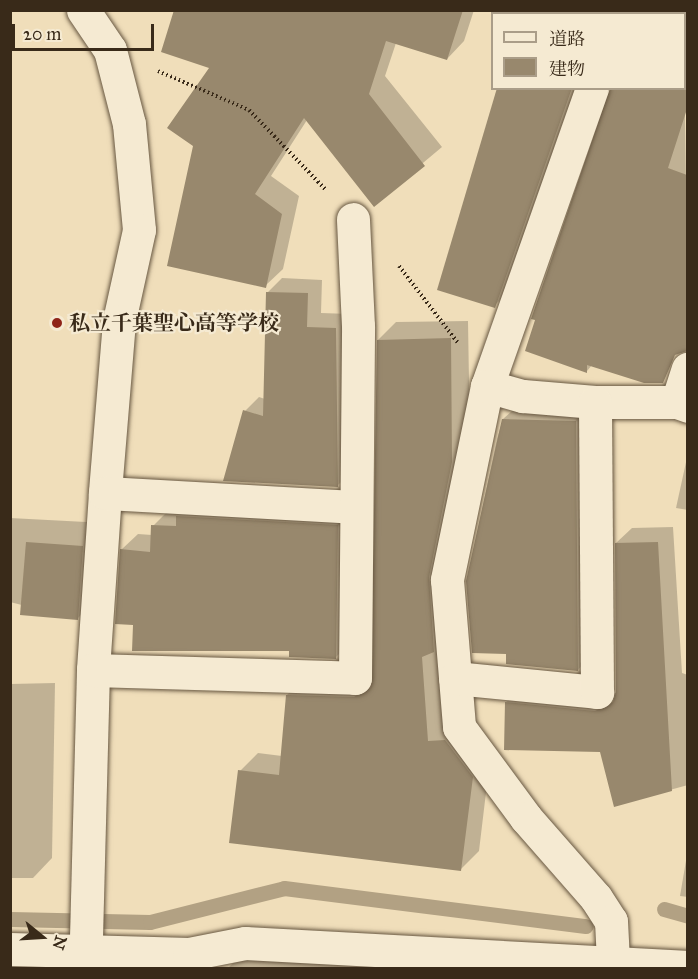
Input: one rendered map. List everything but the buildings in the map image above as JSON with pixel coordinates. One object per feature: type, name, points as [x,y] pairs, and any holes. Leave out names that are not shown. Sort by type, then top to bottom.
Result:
[{"type":"street","points":[[83,10],[110,50],[129,124],[139,230],[119,321],[105,493],[93,670],[86,951]]},
{"type":"street","points":[[591,90],[487,386],[447,580],[459,727],[526,818],[596,898],[611,921],[613,961]]},
{"type":"street","points":[[93,670],[355,678],[358,326],[353,219]]},
{"type":"street","points":[[487,386],[523,396],[595,402],[682,404],[687,369]]},
{"type":"street","points":[[455,678],[597,692],[595,402]]},
{"type":"street","points":[[105,493],[356,507]]},
{"type":"street","points":[[10,949],[189,954],[245,943],[613,961],[687,967]]},
{"type":"waterway","points":[[10,919],[150,922],[284,888],[586,926]]},
{"type":"waterway","points":[[664,909],[688,916]]},
{"type":"place","name":"私立千葉聖心高等学校","points":[[57,323]]}]
